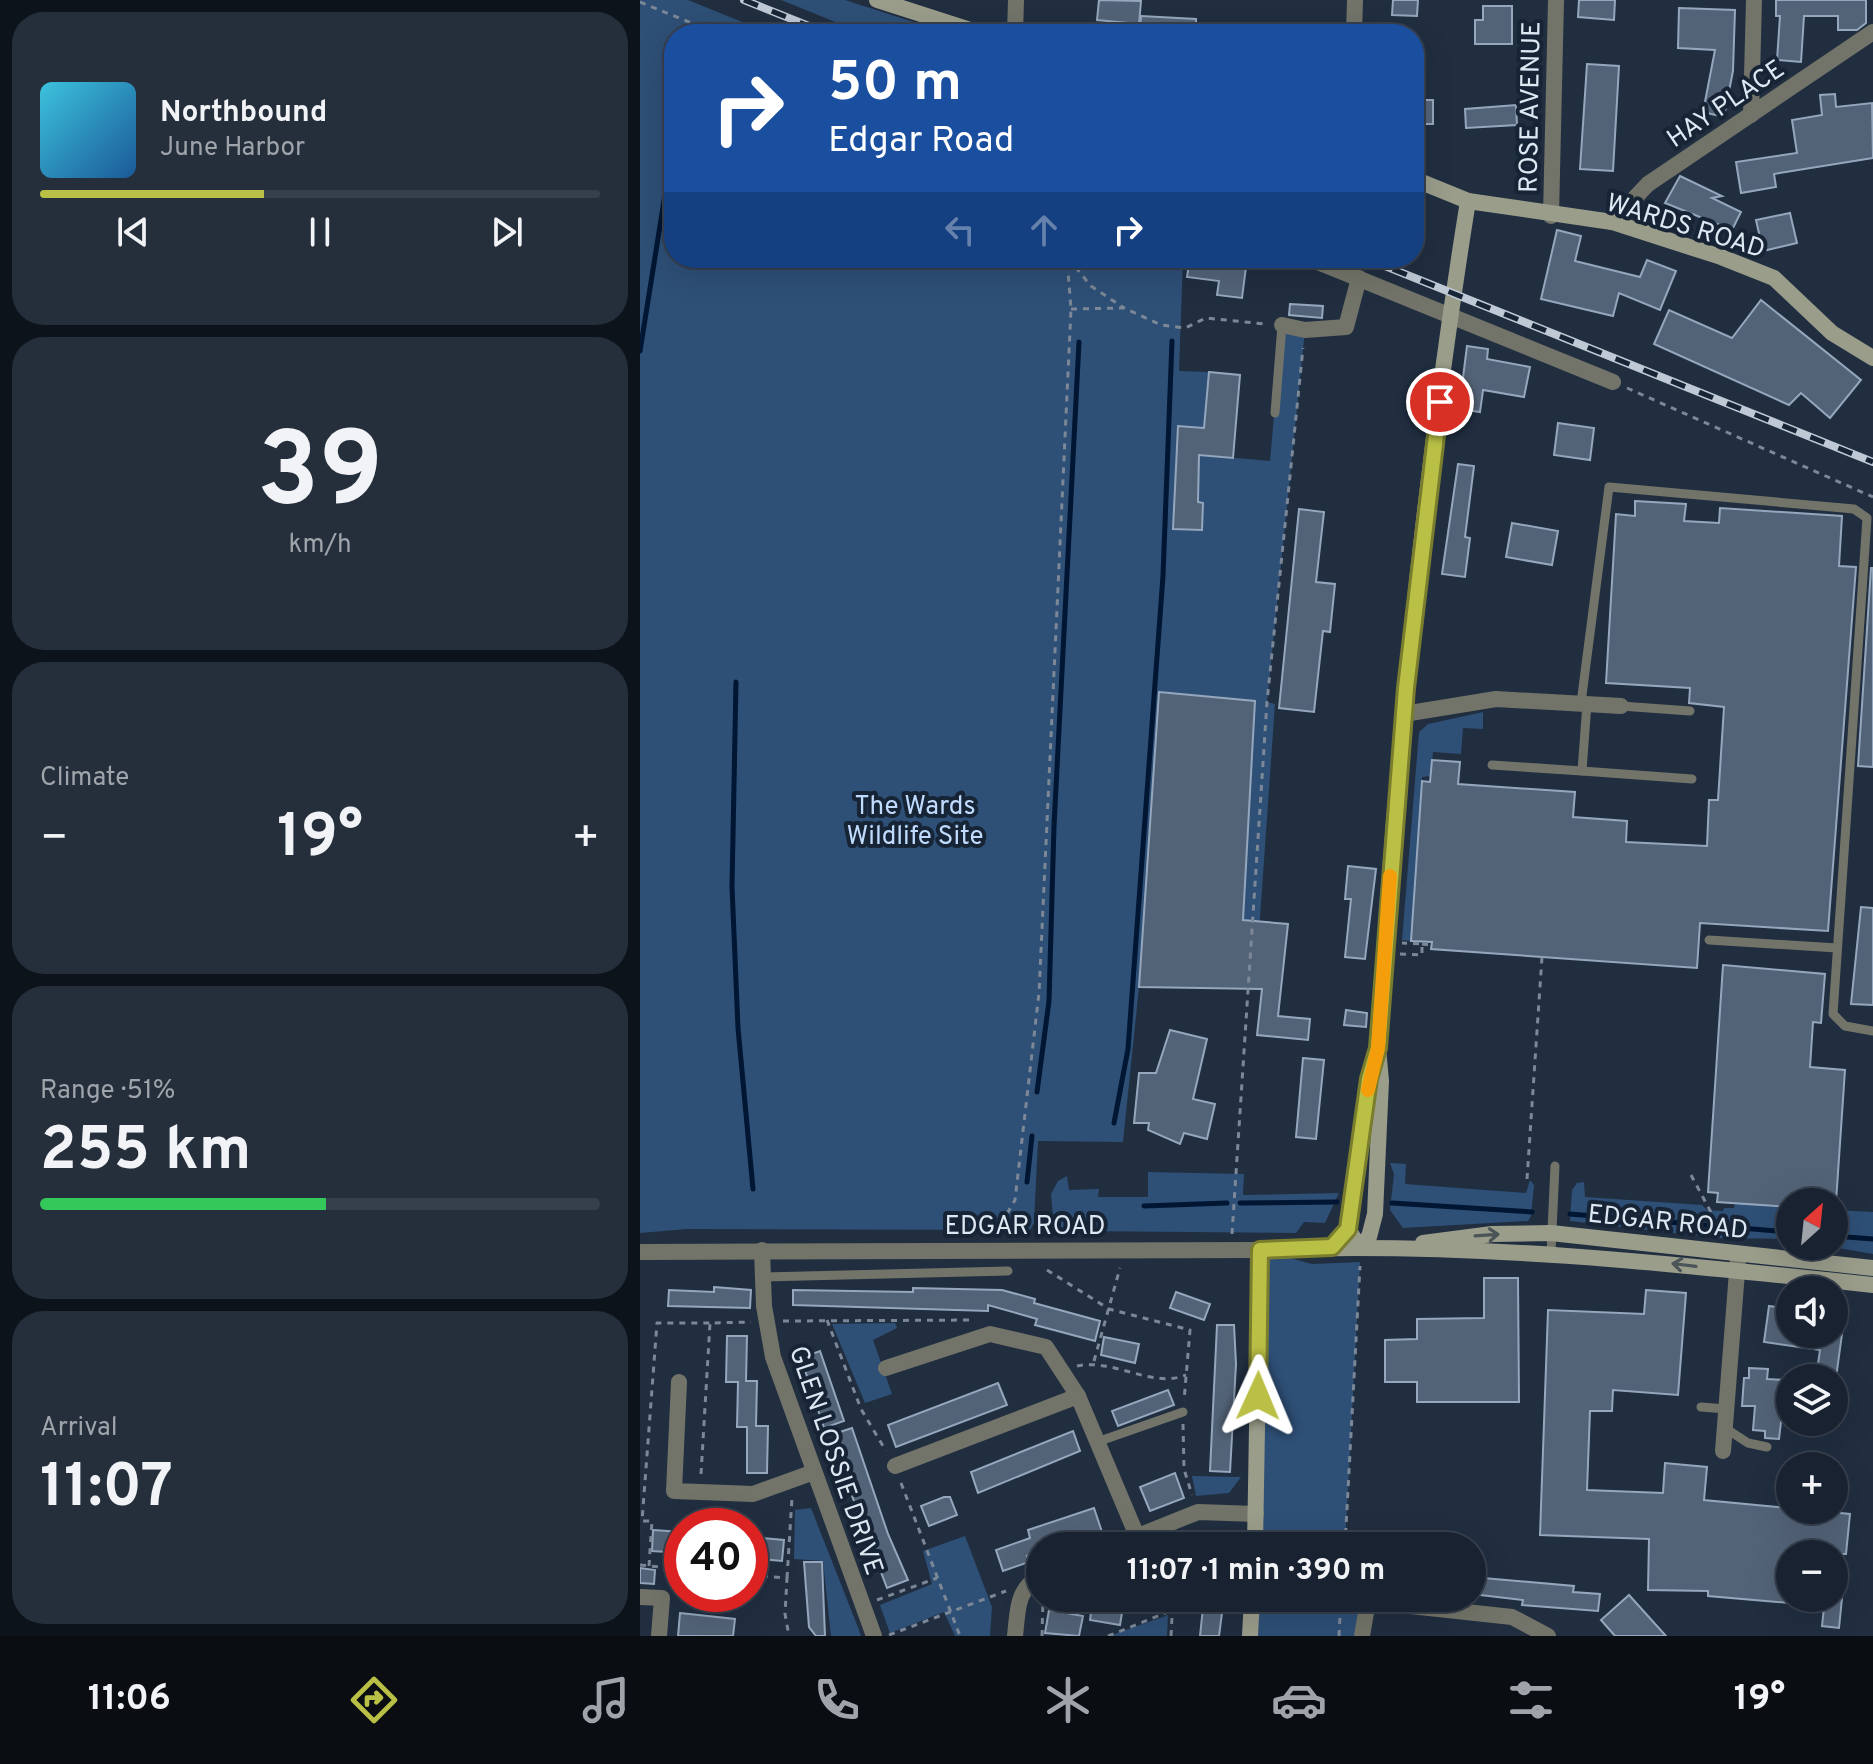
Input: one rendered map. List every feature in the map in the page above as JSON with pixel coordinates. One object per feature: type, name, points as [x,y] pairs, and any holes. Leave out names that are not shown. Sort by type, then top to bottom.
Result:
[{"type":"street","points":[[877,0],[952,24]]},
{"type":"street","points":[[1015,24],[1016,0]]},
{"type":"street","points":[[1354,24],[1355,0]]},
{"type":"street","name":"ROSE AVENUE","points":[[1551,216],[1556,0]]},
{"type":"street","points":[[1751,115],[1754,0]]},
{"type":"street","name":"HAY PLACE","points":[[1612,222],[1648,184],[1873,32]]},
{"type":"street","name":"WARDS ROAD","points":[[1424,183],[1468,201],[1551,216],[1612,222],[1774,278],[1832,333],[1873,358]]},
{"type":"street","points":[[1360,1254],[1373,1223],[1381,1081],[1378,1048],[1404,714],[1450,313],[1468,201]]},
{"type":"street","points":[[1334,268],[1613,382]]},
{"type":"street","points":[[1282,325],[1305,330],[1346,327],[1359,278]]},
{"type":"street","points":[[1404,714],[1496,699],[1621,706]]},
{"type":"street","points":[[1360,1254],[1348,1229],[1369,1079],[1378,1048]]},
{"type":"street","points":[[1373,1223],[1402,1246]]},
{"type":"street","points":[[1332,1247],[1348,1229]]},
{"type":"street","name":"EDGAR ROAD","points":[[640,1252],[1260,1250],[1332,1247],[1360,1254],[1447,1238],[1551,1233],[1873,1268]]},
{"type":"street","name":"EDGAR ROAD","points":[[1402,1246],[1450,1252],[1551,1252],[1873,1285]]},
{"type":"street","name":"GLEN LOSSIE DRIVE","points":[[762,1250],[773,1357],[874,1636]]},
{"type":"street","points":[[1255,1532],[1260,1250]]},
{"type":"street","points":[[1723,1451],[1739,1253]]},
{"type":"street","points":[[886,1368],[990,1334],[1046,1347],[1078,1396],[1135,1532]]},
{"type":"street","points":[[679,1382],[674,1491],[753,1494],[814,1472]]},
{"type":"street","points":[[895,1466],[1078,1396]]},
{"type":"street","points":[[1147,1532],[1198,1512],[1256,1514]]},
{"type":"street","points":[[1015,1636],[1019,1600],[1026,1590]]},
{"type":"street","points":[[640,1597],[662,1598],[659,1636]]},
{"type":"street","points":[[1250,1636],[1251,1612]]},
{"type":"street","points":[[1362,1636],[1366,1612]]},
{"type":"street","points":[[1467,1612],[1512,1617],[1548,1636]]},
{"type":"lane","points":[[1333,268],[1359,278]]},
{"type":"lane","points":[[1275,413],[1282,325]]},
{"type":"lane","points":[[1582,771],[1584,703],[1609,487],[1854,509],[1870,520],[1833,1014],[1845,1026],[1873,1031]]},
{"type":"lane","points":[[1621,706],[1690,711]]},
{"type":"lane","points":[[1492,765],[1692,779]]},
{"type":"lane","points":[[1709,940],[1837,948]]},
{"type":"lane","points":[[1551,1252],[1555,1166]]},
{"type":"lane","points":[[763,1277],[1008,1271]]},
{"type":"lane","points":[[1701,1407],[1726,1409]]},
{"type":"lane","points":[[1097,1442],[1183,1412]]},
{"type":"lane","points":[[1725,1428],[1748,1443],[1767,1447]]},
{"type":"path","points":[[640,2],[694,24]]},
{"type":"path","points":[[984,1250],[1015,1200],[1032,1066],[1071,309],[1069,268]]},
{"type":"path","points":[[1076,268],[1091,286],[1124,308],[1161,325],[1185,328],[1206,318],[1282,325]]},
{"type":"path","points":[[1071,309],[1124,308]]},
{"type":"path","points":[[1231,1250],[1267,702],[1305,330]]},
{"type":"path","points":[[1613,382],[1873,497]]},
{"type":"path","points":[[1402,943],[1431,945]]},
{"type":"path","points":[[1422,944],[1422,955]]},
{"type":"path","points":[[1527,1179],[1542,957]]},
{"type":"path","points":[[1691,1175],[1713,1216],[1711,1238]]},
{"type":"path","points":[[1093,1362],[1125,1249]]},
{"type":"path","points":[[1346,1532],[1360,1254]]},
{"type":"path","points":[[1044,1267],[1109,1309],[1190,1330],[1183,1412],[1184,1469],[1198,1512]]},
{"type":"path","points":[[649,1566],[652,1521],[642,1521],[657,1323],[983,1320],[990,1334]]},
{"type":"path","points":[[700,1493],[710,1323]]},
{"type":"path","points":[[1060,1369],[1093,1362],[1172,1381],[1186,1375]]},
{"type":"path","points":[[786,1483],[792,1500],[785,1614],[789,1636]]},
{"type":"path","points":[[640,1565],[664,1567]]},
{"type":"path","points":[[768,1576],[787,1578]]},
{"type":"path","points":[[864,1605],[937,1578]]},
{"type":"path","points":[[885,1636],[1026,1583]]},
{"type":"path","points":[[1042,1636],[1043,1612]]},
{"type":"path","points":[[1108,1636],[1168,1612]]},
{"type":"path","points":[[1171,1636],[1173,1612]]},
{"type":"green space","name":"The Wards Wildlife Site","points":[[640,0],[688,0],[747,24],[664,24],[664,268],[1183,268],[1179,371],[1209,372],[1202,455],[1270,461],[1282,325],[1305,330],[1267,702],[1275,704],[1255,989],[1139,987],[1123,1142],[1038,1141],[1034,1223],[1030,1230],[687,1229],[640,1233]]},
{"type":"green space","points":[[781,0],[845,0],[920,24],[840,24]]},
{"type":"green space","points":[[1483,712],[1483,729],[1463,728],[1461,754],[1433,752],[1431,776],[1422,777],[1411,941],[1402,940],[1419,732],[1428,724]]},
{"type":"green space","points":[[1390,1163],[1406,1164],[1405,1184],[1526,1193],[1530,1180],[1534,1185],[1531,1216],[1528,1221],[1403,1228],[1390,1210],[1394,1174]]},
{"type":"green space","points":[[1148,1172],[1244,1174],[1243,1195],[1339,1193],[1325,1223],[1304,1222],[1296,1233],[1076,1231],[1054,1228],[1051,1194],[1058,1181],[1067,1176],[1069,1190],[1099,1189],[1098,1197],[1148,1197]]},
{"type":"green space","points":[[1584,1182],[1585,1197],[1702,1205],[1707,1210],[1723,1211],[1724,1208],[1734,1208],[1735,1203],[1776,1206],[1776,1239],[1717,1238],[1570,1221],[1572,1190],[1577,1183]]},
{"type":"green space","points":[[1848,1211],[1873,1212],[1873,1254],[1848,1250]]},
{"type":"green space","points":[[1260,1250],[1312,1264],[1360,1262],[1346,1532],[1255,1532]]},
{"type":"green space","points":[[895,1323],[897,1328],[873,1340],[892,1394],[865,1403],[832,1324]]},
{"type":"green space","points":[[1192,1476],[1241,1477],[1229,1493],[1196,1496]]},
{"type":"green space","points":[[811,1508],[861,1636],[831,1636],[823,1561],[794,1559],[795,1510]]},
{"type":"green space","points":[[965,1536],[992,1607],[990,1636],[955,1636],[944,1612],[890,1633],[880,1605],[932,1584],[923,1551]]},
{"type":"green space","points":[[1251,1612],[1366,1612],[1362,1636],[1250,1636]]},
{"type":"green space","points":[[1168,1615],[1167,1636],[1109,1636]]},
{"type":"building","points":[[1099,0],[1141,1],[1139,24],[1097,20]]},
{"type":"building","points":[[1393,0],[1418,0],[1417,16],[1392,15]]},
{"type":"building","points":[[1579,0],[1615,0],[1614,20],[1578,17]]},
{"type":"building","points":[[1776,0],[1866,0],[1866,23],[1857,30],[1838,30],[1838,16],[1804,16],[1801,62],[1777,60],[1780,16],[1776,16]]},
{"type":"building","points":[[1483,6],[1512,6],[1512,44],[1475,44],[1475,20],[1483,20]]},
{"type":"building","points":[[1679,8],[1735,10],[1733,71],[1724,117],[1703,112],[1715,50],[1678,48]]},
{"type":"building","points":[[1141,16],[1196,19],[1196,24],[1141,24]]},
{"type":"building","points":[[1587,64],[1619,66],[1613,171],[1580,169]]},
{"type":"building","points":[[1835,94],[1836,107],[1872,103],[1873,158],[1774,174],[1776,187],[1741,193],[1736,162],[1797,153],[1792,120],[1822,115],[1820,95]]},
{"type":"building","points":[[1424,100],[1433,100],[1433,124],[1424,124]]},
{"type":"building","points":[[1516,105],[1517,125],[1466,128],[1465,109]]},
{"type":"building","points":[[1680,176],[1722,196],[1712,198],[1741,212],[1732,230],[1665,203]]},
{"type":"building","points":[[1790,213],[1797,243],[1763,251],[1756,220]]},
{"type":"building","points":[[1557,230],[1581,236],[1575,261],[1640,277],[1647,260],[1676,271],[1660,310],[1619,293],[1613,316],[1541,299]]},
{"type":"building","points":[[1188,268],[1246,268],[1242,298],[1217,295],[1219,281],[1187,277]]},
{"type":"building","points":[[1761,300],[1861,380],[1830,418],[1801,393],[1789,405],[1654,344],[1669,310],[1732,338]]},
{"type":"building","points":[[1290,304],[1323,306],[1322,318],[1289,315]]},
{"type":"building","points":[[1467,346],[1488,349],[1487,359],[1530,367],[1524,397],[1483,390],[1480,412],[1459,409]]},
{"type":"building","points":[[1209,372],[1240,375],[1233,458],[1199,455],[1198,502],[1203,503],[1202,530],[1173,529],[1178,426],[1204,428]]},
{"type":"building","points":[[1558,423],[1594,428],[1590,460],[1554,455]]},
{"type":"building","points":[[1458,464],[1474,466],[1465,537],[1470,538],[1465,577],[1442,574]]},
{"type":"building","points":[[1635,501],[1686,504],[1684,521],[1719,523],[1720,508],[1842,516],[1839,566],[1856,567],[1828,931],[1700,923],[1697,968],[1431,949],[1432,942],[1411,941],[1422,781],[1430,782],[1432,760],[1460,762],[1458,784],[1575,792],[1573,817],[1627,821],[1626,842],[1707,846],[1709,800],[1718,800],[1724,707],[1689,703],[1690,688],[1606,683],[1616,514],[1635,516]]},
{"type":"building","points":[[1299,509],[1324,512],[1316,582],[1335,584],[1330,632],[1323,631],[1314,712],[1279,708]]},
{"type":"building","points":[[1512,523],[1558,531],[1552,565],[1506,557]]},
{"type":"building","points":[[1873,568],[1873,767],[1858,766]]},
{"type":"building","points":[[1159,692],[1255,701],[1243,920],[1288,924],[1278,1016],[1310,1019],[1308,1040],[1257,1035],[1262,989],[1139,987]]},
{"type":"building","points":[[1348,866],[1376,869],[1365,959],[1345,957],[1351,899],[1345,899]]},
{"type":"building","points":[[1861,907],[1873,908],[1873,1005],[1851,1004]]},
{"type":"building","points":[[1723,965],[1825,974],[1821,1023],[1813,1022],[1810,1067],[1845,1070],[1837,1188],[1776,1188],[1776,1206],[1717,1202],[1718,1193],[1708,1192]]},
{"type":"building","points":[[1346,1010],[1367,1013],[1366,1027],[1344,1025]]},
{"type":"building","points":[[1170,1030],[1207,1039],[1193,1099],[1215,1104],[1207,1139],[1184,1133],[1180,1144],[1148,1130],[1149,1123],[1134,1123],[1139,1073],[1156,1073]]},
{"type":"building","points":[[1303,1058],[1324,1060],[1316,1139],[1296,1137]]},
{"type":"building","points":[[1484,1278],[1518,1278],[1519,1402],[1417,1402],[1417,1382],[1385,1382],[1385,1340],[1417,1339],[1417,1319],[1484,1318]]},
{"type":"building","points":[[714,1287],[751,1290],[750,1308],[668,1306],[669,1290],[714,1292]]},
{"type":"building","points":[[913,1288],[1002,1290],[1035,1299],[1034,1303],[1100,1321],[1095,1341],[1035,1325],[1037,1319],[988,1305],[988,1311],[793,1305],[793,1290],[913,1292]]},
{"type":"building","points":[[1646,1290],[1686,1293],[1678,1395],[1613,1390],[1612,1411],[1590,1411],[1587,1490],[1663,1493],[1665,1463],[1707,1467],[1704,1500],[1776,1507],[1776,1524],[1848,1524],[1850,1514],[1847,1540],[1776,1540],[1776,1602],[1708,1596],[1708,1591],[1648,1590],[1649,1539],[1540,1535],[1548,1310],[1644,1314]]},
{"type":"building","points":[[1176,1292],[1210,1304],[1204,1320],[1170,1308]]},
{"type":"building","points":[[1769,1306],[1776,1307],[1776,1344],[1764,1342]]},
{"type":"building","points":[[1217,1325],[1234,1325],[1236,1364],[1230,1472],[1210,1471]]},
{"type":"building","points":[[727,1336],[747,1336],[746,1381],[757,1381],[756,1426],[768,1426],[767,1473],[747,1473],[747,1427],[737,1427],[738,1382],[726,1382]]},
{"type":"building","points":[[1104,1337],[1139,1344],[1135,1363],[1101,1355]]},
{"type":"building","points":[[1806,1348],[1840,1348],[1838,1364],[1818,1364],[1820,1350]]},
{"type":"building","points":[[820,1351],[844,1421],[824,1428],[801,1358]]},
{"type":"building","points":[[1749,1368],[1768,1369],[1767,1379],[1776,1379],[1776,1436],[1779,1439],[1765,1438],[1765,1431],[1753,1430],[1755,1406],[1742,1406],[1744,1378],[1749,1378]]},
{"type":"building","points":[[998,1383],[1007,1405],[896,1447],[888,1425]]},
{"type":"building","points":[[1168,1390],[1174,1405],[1118,1426],[1112,1411]]},
{"type":"building","points":[[852,1428],[888,1534],[908,1580],[887,1588],[843,1472],[847,1471],[834,1434]]},
{"type":"building","points":[[1073,1431],[1080,1451],[978,1493],[971,1472]]},
{"type":"building","points":[[1175,1473],[1184,1498],[1150,1511],[1140,1487]]},
{"type":"building","points":[[950,1497],[957,1515],[929,1526],[921,1506]]},
{"type":"building","points":[[1094,1508],[1102,1532],[1028,1532]]},
{"type":"building","points":[[653,1530],[664,1531],[664,1552],[652,1551]]},
{"type":"building","points":[[768,1539],[784,1540],[782,1561],[768,1560]]},
{"type":"building","points":[[1026,1539],[1026,1563],[1003,1571],[996,1550]]},
{"type":"building","points":[[804,1562],[822,1562],[825,1636],[816,1636],[809,1627]]},
{"type":"building","points":[[640,1568],[655,1570],[654,1584],[640,1583]]},
{"type":"building","points":[[1486,1578],[1574,1586],[1573,1592],[1600,1594],[1598,1611],[1522,1605],[1523,1600],[1486,1596]]},
{"type":"building","points":[[1629,1595],[1666,1636],[1615,1636],[1601,1620]]},
{"type":"building","points":[[1049,1612],[1083,1616],[1079,1636],[1045,1633]]},
{"type":"building","points":[[1091,1612],[1122,1612],[1120,1625],[1090,1620]]},
{"type":"building","points":[[1203,1612],[1222,1612],[1219,1636],[1200,1636]]},
{"type":"building","points":[[1824,1612],[1841,1612],[1839,1628],[1822,1626]]},
{"type":"building","points":[[680,1613],[735,1619],[733,1636],[678,1636]]},
{"type":"waterway","points":[[640,351],[664,201]]},
{"type":"waterway","points":[[1114,1123],[1128,1049],[1163,576],[1172,341]]},
{"type":"waterway","points":[[1037,1092],[1049,1001],[1054,826],[1079,342]]},
{"type":"waterway","points":[[736,682],[732,887],[738,1028],[753,1189]]},
{"type":"waterway","points":[[1027,1182],[1032,1136]]},
{"type":"waterway","points":[[1240,1203],[1337,1202]]},
{"type":"waterway","points":[[1144,1206],[1227,1203]]},
{"type":"waterway","points":[[1392,1203],[1532,1212]]},
{"type":"waterway","points":[[1570,1214],[1776,1231]]},
{"type":"waterway","points":[[1848,1237],[1873,1239]]},
{"type":"railway","points":[[744,0],[804,24]]},
{"type":"railway","points":[[1390,268],[1873,462]]},
{"type":"slow traffic","points":[[1368,1090],[1378,1048],[1390,876]]},
{"type":"route","points":[[1258,1396],[1260,1250],[1332,1247],[1348,1229],[1369,1079],[1378,1048],[1406,688],[1440,402]]}]
